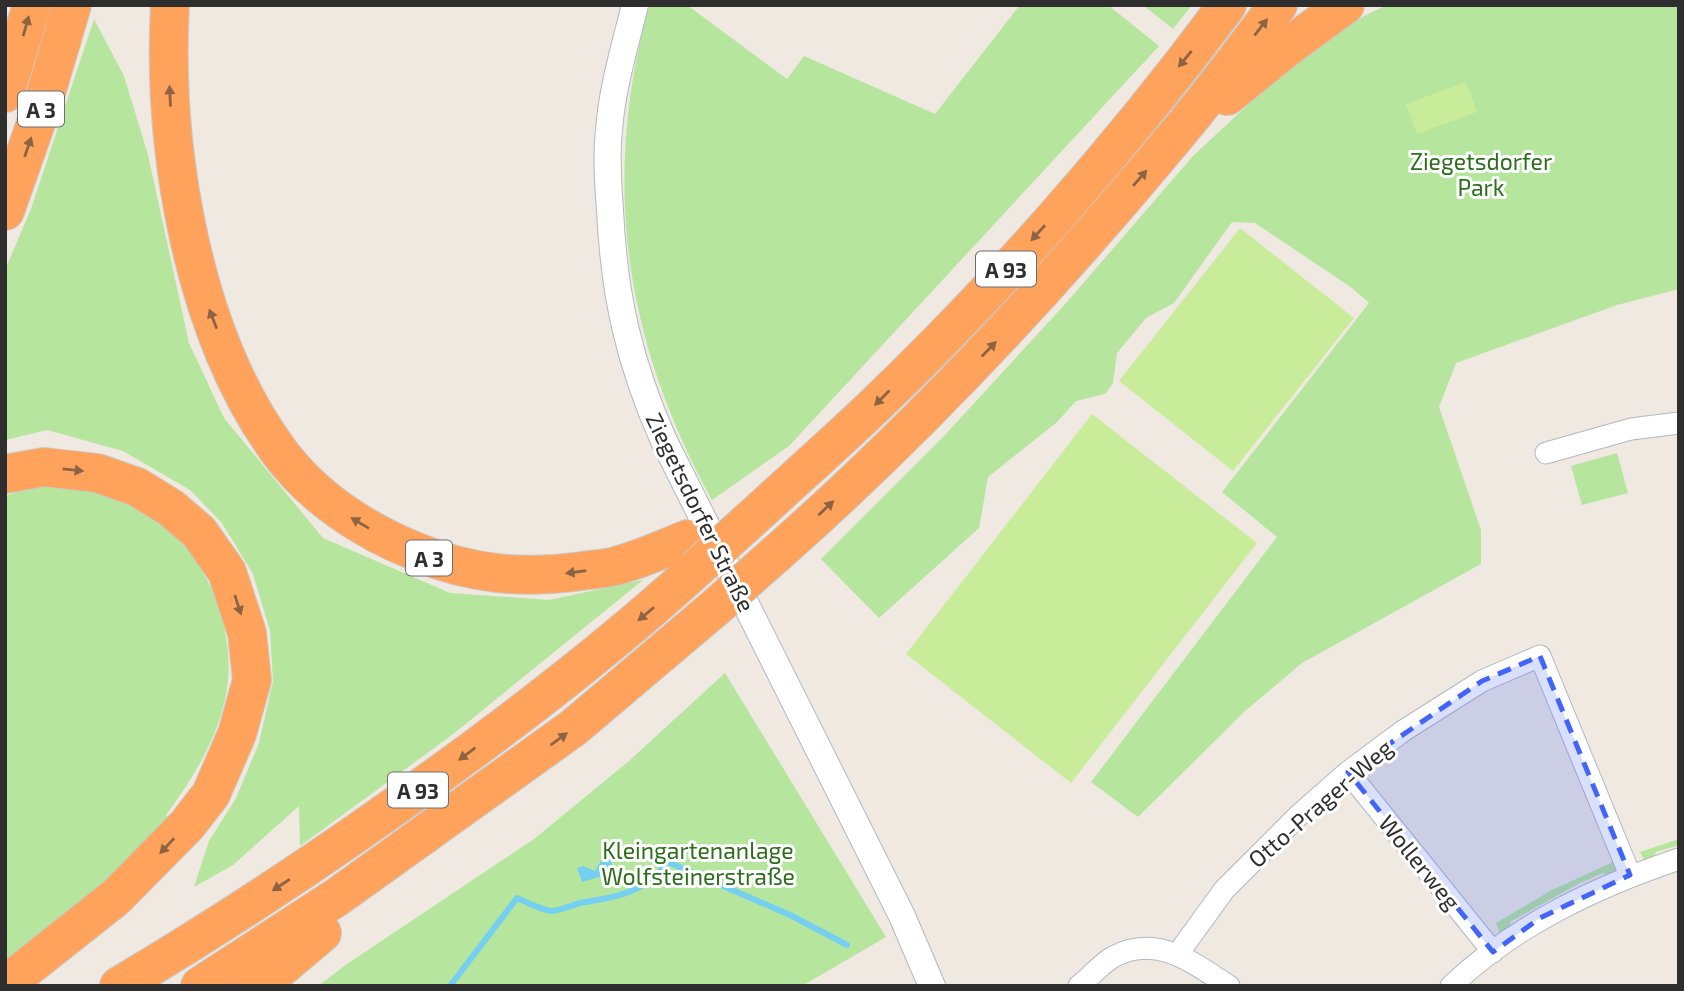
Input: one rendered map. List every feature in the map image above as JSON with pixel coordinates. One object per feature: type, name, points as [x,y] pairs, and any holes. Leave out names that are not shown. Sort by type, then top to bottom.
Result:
[{"type":"highway","name":"A 3","points":[[5,93],[32,5]]},
{"type":"highway","name":"A 3","points":[[5,211],[43,103],[72,5]]},
{"type":"highway","name":"A 3","points":[[170,5],[170,88],[177,179],[189,241],[206,302],[237,383],[254,414],[279,452],[311,487],[346,515],[392,542],[440,562],[493,574],[545,576],[692,554],[761,510]]},
{"type":"highway","name":"A 93","points":[[761,510],[871,410],[971,308],[1095,170],[1227,5]]},
{"type":"highway","name":"A 93","points":[[200,986],[384,865],[573,728],[776,554],[920,419],[1005,331],[1174,139],[1278,5]]},
{"type":"highway","name":"A 93","points":[[1174,139],[1289,46],[1345,5]]},
{"type":"highway","points":[[5,474],[44,467],[97,472],[136,488],[171,508],[199,532],[227,572],[247,633],[252,680],[237,734],[211,794],[187,825],[116,897],[5,985]]},
{"type":"highway","name":"A 93","points":[[120,986],[206,934],[345,843],[568,679],[654,608],[692,554]]},
{"type":"highway","name":"A 93","points":[[259,986],[344,914],[384,865]]},
{"type":"street","name":"Ziegetsdorfer Straße","points":[[635,5],[617,78],[608,131],[613,263],[632,360],[664,441],[902,916],[933,986]]},
{"type":"street","points":[[1546,453],[1630,429],[1679,423]]},
{"type":"street","name":"Otto-Prager-Weg","points":[[1177,955],[1224,890],[1298,816],[1348,772],[1404,731],[1482,681],[1540,656],[1630,875]]},
{"type":"street","name":"Wollerweg","points":[[1348,772],[1493,952]]},
{"type":"street","points":[[1451,986],[1540,918],[1630,875],[1679,859]]},
{"type":"street","points":[[1079,986],[1112,958],[1131,950],[1156,947],[1177,955],[1229,986]]},
{"type":"highlighted area","points":[[1540,656],[1630,875],[1540,918],[1493,952],[1348,772],[1482,681]]},
{"type":"green space","points":[[649,5],[687,5],[787,79],[804,56],[935,114],[1020,5],[1108,5],[1159,46],[789,446],[712,500],[682,440],[658,380],[641,320],[630,259],[625,197],[626,135],[634,71]]},
{"type":"green space","points":[[1143,5],[1192,5],[1173,29]]},
{"type":"green space","name":"Ziegetsdorfer Park","points":[[1387,5],[1679,5],[1679,289],[1617,305],[1456,363],[1439,407],[1481,530],[1481,564],[1302,663],[1244,712],[1138,817],[1091,782],[1277,537],[1222,492],[1369,303],[1352,288],[1255,223],[1232,222],[1174,303],[1146,318],[1117,353],[1113,383],[1105,394],[1076,401],[1057,422],[988,477],[979,528],[879,618],[821,559],[944,436],[1067,302],[1193,156],[1266,88],[1319,44]]},
{"type":"green space","points":[[94,19],[124,76],[148,155],[189,343],[224,418],[323,538],[450,593],[549,600],[643,580],[452,735],[300,846],[299,806],[233,865],[194,887],[209,841],[236,798],[259,743],[273,681],[270,631],[253,574],[222,523],[190,490],[123,451],[47,430],[5,440],[5,270],[31,209]]},
{"type":"green space","points":[[1466,82],[1477,112],[1417,134],[1406,104]]},
{"type":"green space","points":[[1240,228],[1354,318],[1233,471],[1119,381]]},
{"type":"green space","points":[[1092,414],[1257,543],[1071,783],[906,654]]},
{"type":"green space","points":[[1617,453],[1628,493],[1582,505],[1571,466]]},
{"type":"green space","points":[[59,485],[96,491],[131,504],[154,518],[192,555],[217,602],[225,628],[228,681],[214,735],[197,768],[166,815],[172,820],[131,863],[5,966],[5,496],[27,489]]},
{"type":"green space","name":"Kleingartenanlage Wolfsteinerstraße","points":[[725,673],[886,937],[802,986],[318,986],[534,839],[629,761]]},
{"type":"green space","points":[[1679,839],[1679,845],[1656,852],[1652,859],[1645,861],[1640,852]]},
{"type":"green space","points":[[1617,860],[1616,872],[1608,877],[1603,873],[1580,883],[1510,922],[1510,931],[1501,937],[1496,923],[1550,891]]},
{"type":"water","points":[[604,855],[611,857],[613,873],[582,882],[577,868],[583,866],[595,871]]},
{"type":"waterway","points":[[450,986],[517,898],[553,911],[639,888],[668,862],[790,915],[847,945]]}]
